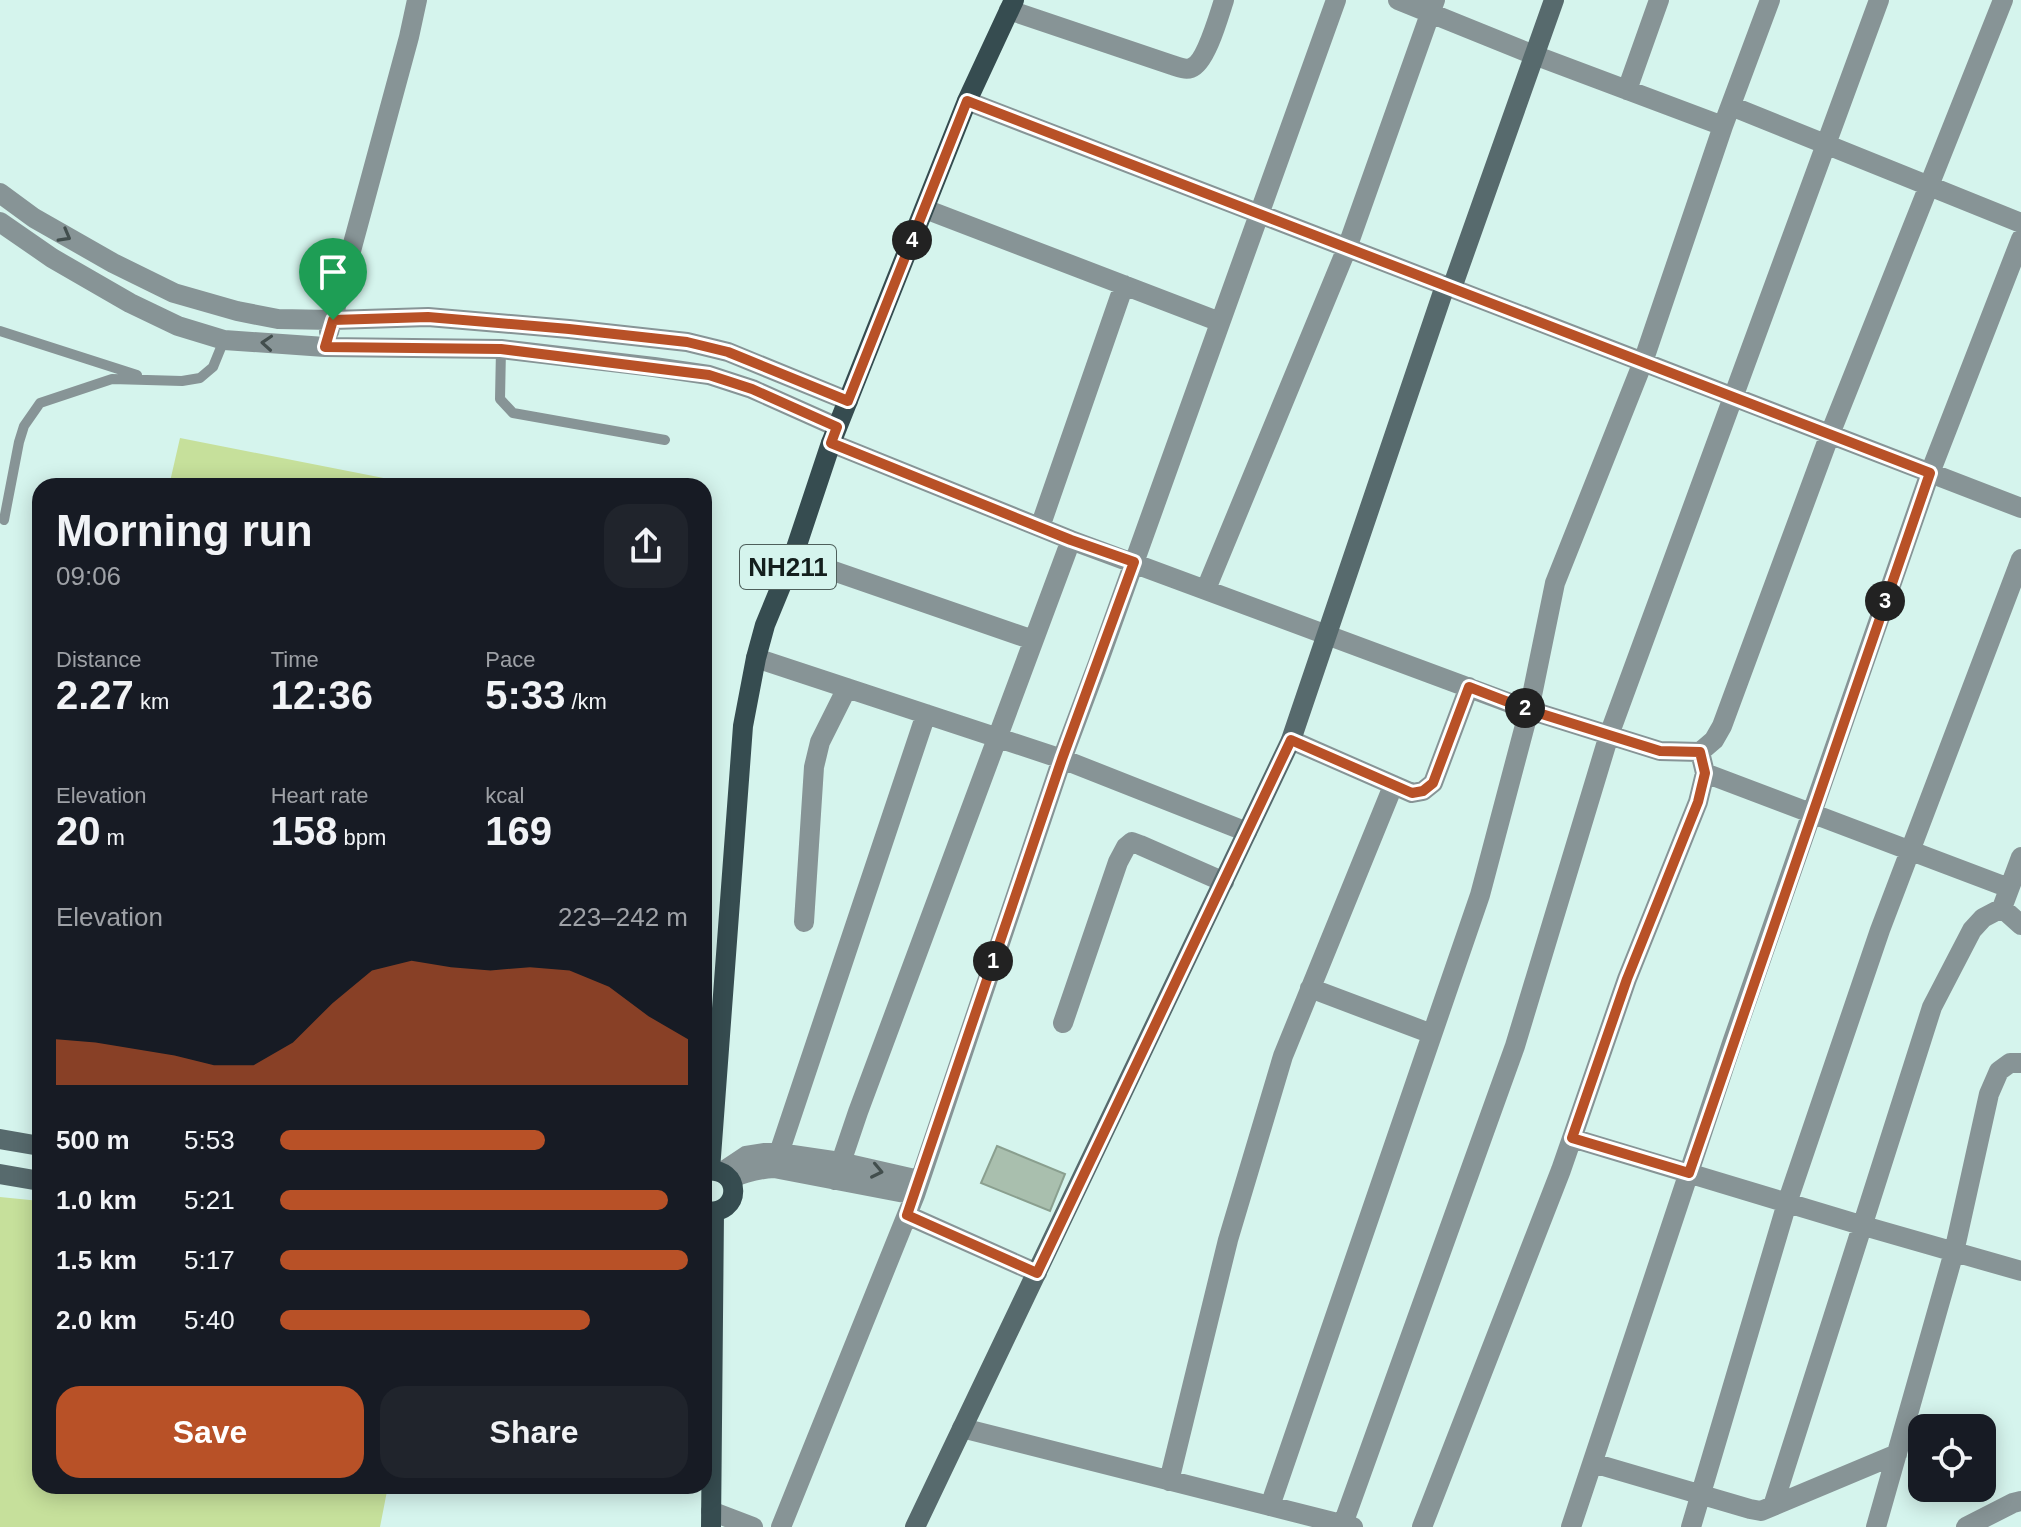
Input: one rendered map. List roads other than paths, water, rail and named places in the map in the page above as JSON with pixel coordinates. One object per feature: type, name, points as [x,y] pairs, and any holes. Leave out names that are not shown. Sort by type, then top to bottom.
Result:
[{"type":"main road","points":[[915,1527],[1291,740],[1445,286],[1453,285],[1554,0]]},
{"type":"main road","name":"NH211","points":[[712,1074],[743,726],[765,625],[793,557],[834,435],[967,101],[1012,5]]},
{"type":"main road","name":"NH211","points":[[712,1132],[717,1173]]},
{"type":"main road","points":[[0,1139],[32,1145]]},
{"type":"main road","points":[[712,1210],[724,1208],[731,1200],[734,1189],[717,1173]]},
{"type":"main road","points":[[0,1174],[32,1180]]},
{"type":"main road","points":[[711,1494],[711,1519]]},
{"type":"street","points":[[325,347],[417,0]]},
{"type":"street","points":[[1012,5],[1172,65],[1191,68],[1204,55],[1224,0]]},
{"type":"street","points":[[781,1527],[907,1215],[1062,759],[1336,0]]},
{"type":"street","points":[[1398,0],[1433,7],[1534,55],[1627,90],[1825,144],[2021,223]]},
{"type":"street","points":[[1627,90],[1659,0]]},
{"type":"street","points":[[1270,1506],[1480,895],[1529,710],[1555,583],[1643,362],[1770,0]]},
{"type":"street","points":[[962,1428],[1348,1526],[1515,1046],[1609,735],[1879,0]]},
{"type":"street","points":[[0,222],[52,258],[130,303],[178,326],[224,340],[325,347],[501,349],[709,375],[752,389],[834,435],[1071,540],[1529,710],[1660,751],[1700,752],[1714,740],[1722,726],[1830,434],[2003,0]]},
{"type":"street","points":[[1206,589],[1347,248],[1433,7]]},
{"type":"street","points":[[967,101],[2021,508]]},
{"type":"street","points":[[0,193],[34,218],[113,263],[174,293],[237,311],[278,319],[428,317],[687,342],[728,352],[848,401]]},
{"type":"street","points":[[925,209],[1220,322]]},
{"type":"street","points":[[1571,1527],[1689,1173],[1930,473],[2021,239]]},
{"type":"street","points":[[1040,527],[1124,285]]},
{"type":"street","points":[[837,1171],[1071,540]]},
{"type":"street","points":[[793,557],[1033,640]]},
{"type":"street","points":[[1691,1527],[1787,1203],[1880,930],[2021,559]]},
{"type":"street","points":[[756,658],[1062,759],[1247,832]]},
{"type":"street","points":[[1291,740],[1393,786],[1412,793],[1423,791],[1433,783],[1469,687]]},
{"type":"street","points":[[804,922],[814,767],[820,742],[847,688]]},
{"type":"street","points":[[776,1161],[926,714]]},
{"type":"street","points":[[1422,1527],[1572,1138],[1627,979],[1698,802],[1705,773],[1700,752]]},
{"type":"street","points":[[1705,773],[1910,851],[2017,872],[2002,908],[1983,918],[1972,930],[1932,1007],[1864,1226],[1759,1514]]},
{"type":"street","points":[[1169,1481],[1228,1240],[1283,1056],[1393,786]]},
{"type":"street","points":[[1063,1023],[1118,862],[1126,847],[1132,842],[1224,882]]},
{"type":"street","points":[[2002,908],[2021,925]]},
{"type":"street","points":[[1310,988],[1432,1034]]},
{"type":"street","points":[[1876,1527],[1954,1252],[1989,1094],[1999,1071],[2010,1063],[2021,1063]]},
{"type":"street","points":[[1572,1138],[2021,1271]]},
{"type":"street","points":[[717,1173],[744,1172],[776,1161],[917,1187]]},
{"type":"street","points":[[907,1215],[1037,1273]]},
{"type":"street","points":[[1593,1463],[1759,1514],[1897,1454]]},
{"type":"street","points":[[1966,1527],[2021,1501]]},
{"type":"street","points":[[711,1519],[753,1527]]},
{"type":"lane","points":[[0,331],[151,379]]},
{"type":"lane","points":[[4,520],[21,434],[40,403],[112,379],[182,381],[200,378],[213,367],[224,340]]},
{"type":"lane","points":[[501,349],[500,399],[513,413],[665,440]]}]
